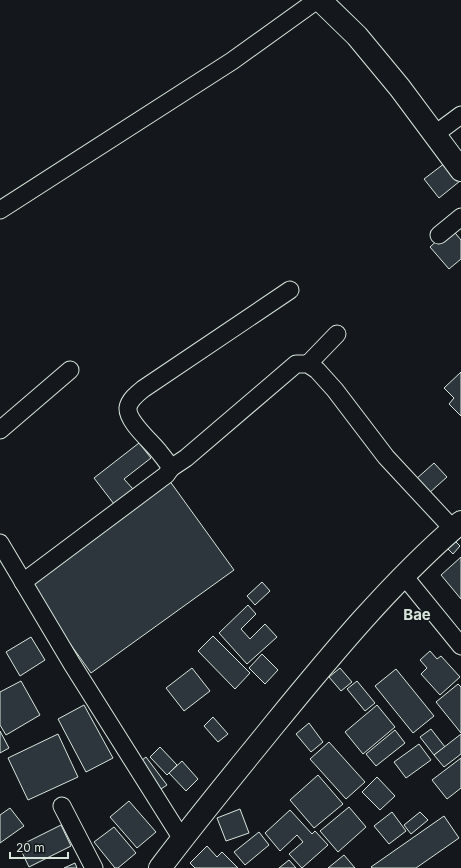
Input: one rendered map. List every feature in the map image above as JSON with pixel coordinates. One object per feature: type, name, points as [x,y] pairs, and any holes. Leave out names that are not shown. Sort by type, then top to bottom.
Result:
[{"type":"main road","points":[[320,0],[356,36],[400,88],[461,170]]},
{"type":"main road","points":[[160,868],[316,674],[404,576],[457,525]]},
{"type":"street","points":[[0,210],[232,61],[317,0]]},
{"type":"street","points":[[434,135],[461,115]]},
{"type":"street","points":[[439,235],[461,217]]},
{"type":"street","points":[[172,468],[134,423],[128,409],[129,404],[143,389],[290,290]]},
{"type":"street","points":[[308,364],[337,334]]},
{"type":"street","points":[[23,582],[166,475],[172,468],[186,458],[296,364],[308,364],[317,370],[335,390],[386,457],[457,525]]},
{"type":"street","points":[[0,430],[70,370]]},
{"type":"street","points":[[2,549],[182,839]]},
{"type":"street","points":[[404,576],[461,646]]},
{"type":"street","points":[[62,806],[94,868]]},
{"type":"building","points":[[445,163],[460,181],[439,198],[424,179]]},
{"type":"building","points":[[451,228],[461,240],[461,259],[449,269],[430,247]]},
{"type":"building","points":[[461,372],[461,416],[449,404],[454,398],[444,388]]},
{"type":"building","points":[[139,443],[151,458],[124,479],[133,489],[114,504],[94,478]]},
{"type":"building","points":[[434,463],[447,477],[428,494],[415,480]]},
{"type":"building","points":[[169,480],[234,570],[91,673],[26,582]]},
{"type":"building","points":[[453,539],[460,546],[453,554],[446,547]]},
{"type":"building","points":[[461,557],[461,599],[441,575]]},
{"type":"building","points":[[262,582],[270,591],[255,605],[247,596]]},
{"type":"building","points":[[248,605],[256,614],[241,629],[250,639],[265,624],[277,637],[247,664],[219,633]]},
{"type":"building","points":[[213,636],[250,673],[235,689],[198,651]]},
{"type":"building","points":[[31,637],[45,660],[20,676],[6,652]]},
{"type":"building","points":[[430,651],[437,659],[441,656],[460,677],[440,695],[421,674],[427,668],[420,660]]},
{"type":"building","points":[[262,654],[278,670],[265,684],[249,668]]},
{"type":"building","points":[[192,668],[210,691],[184,711],[166,688]]},
{"type":"building","points":[[340,668],[352,682],[341,691],[329,677]]},
{"type":"building","points":[[396,669],[434,716],[413,733],[375,686]]},
{"type":"building","points":[[21,681],[40,715],[6,735],[0,725],[0,692]]},
{"type":"building","points":[[357,681],[375,703],[365,711],[347,689]]},
{"type":"building","points":[[458,684],[461,687],[461,733],[436,702]]},
{"type":"building","points":[[84,705],[113,758],[86,772],[58,719]]},
{"type":"building","points":[[377,705],[395,727],[363,754],[345,732]]},
{"type":"building","points":[[213,717],[228,734],[218,742],[204,726]]},
{"type":"building","points":[[309,723],[323,742],[311,752],[296,734]]},
{"type":"building","points":[[431,729],[445,747],[434,755],[420,737]]},
{"type":"building","points":[[395,730],[405,743],[376,766],[366,754]]},
{"type":"building","points":[[0,731],[9,748],[0,753]]},
{"type":"building","points":[[58,734],[78,777],[28,800],[8,758]]},
{"type":"building","points":[[461,734],[461,754],[444,767],[434,755]]},
{"type":"building","points":[[329,742],[365,782],[346,799],[310,759]]},
{"type":"building","points":[[419,744],[431,760],[406,778],[394,762]]},
{"type":"building","points":[[160,747],[177,765],[167,775],[150,757]]},
{"type":"building","points":[[146,757],[167,785],[158,791],[137,764]]},
{"type":"building","points":[[461,758],[461,788],[447,799],[432,780]]},
{"type":"building","points":[[182,761],[198,779],[186,791],[169,773]]},
{"type":"building","points":[[318,775],[343,804],[314,828],[290,800]]},
{"type":"building","points":[[377,777],[395,796],[380,810],[362,792]]},
{"type":"building","points":[[129,801],[156,832],[137,848],[110,817]]},
{"type":"building","points":[[349,807],[366,827],[338,852],[320,831]]},
{"type":"building","points":[[10,808],[24,826],[0,843],[0,815]]},
{"type":"building","points":[[240,809],[249,833],[226,841],[217,818]]},
{"type":"building","points":[[290,810],[312,834],[315,831],[328,845],[302,868],[289,854],[303,842],[297,835],[280,851],[265,833]]},
{"type":"building","points":[[392,812],[406,831],[389,844],[374,826]]},
{"type":"building","points":[[420,812],[428,820],[411,834],[404,825]]},
{"type":"building","points":[[444,816],[459,838],[416,868],[371,867]]},
{"type":"building","points":[[61,825],[71,846],[29,867],[19,846]]},
{"type":"building","points":[[114,827],[136,853],[118,868],[115,868],[94,842]]},
{"type":"building","points":[[259,832],[269,845],[245,865],[234,852]]},
{"type":"building","points":[[207,846],[217,857],[222,852],[238,868],[195,868],[190,863]]},
{"type":"building","points":[[344,855],[355,868],[328,868]]},
{"type":"building","points":[[289,860],[296,868],[279,868]]},
{"type":"building","points":[[75,863],[77,868],[64,868]]},
{"type":"district","name":"Bae","points":[[417,615]]}]
